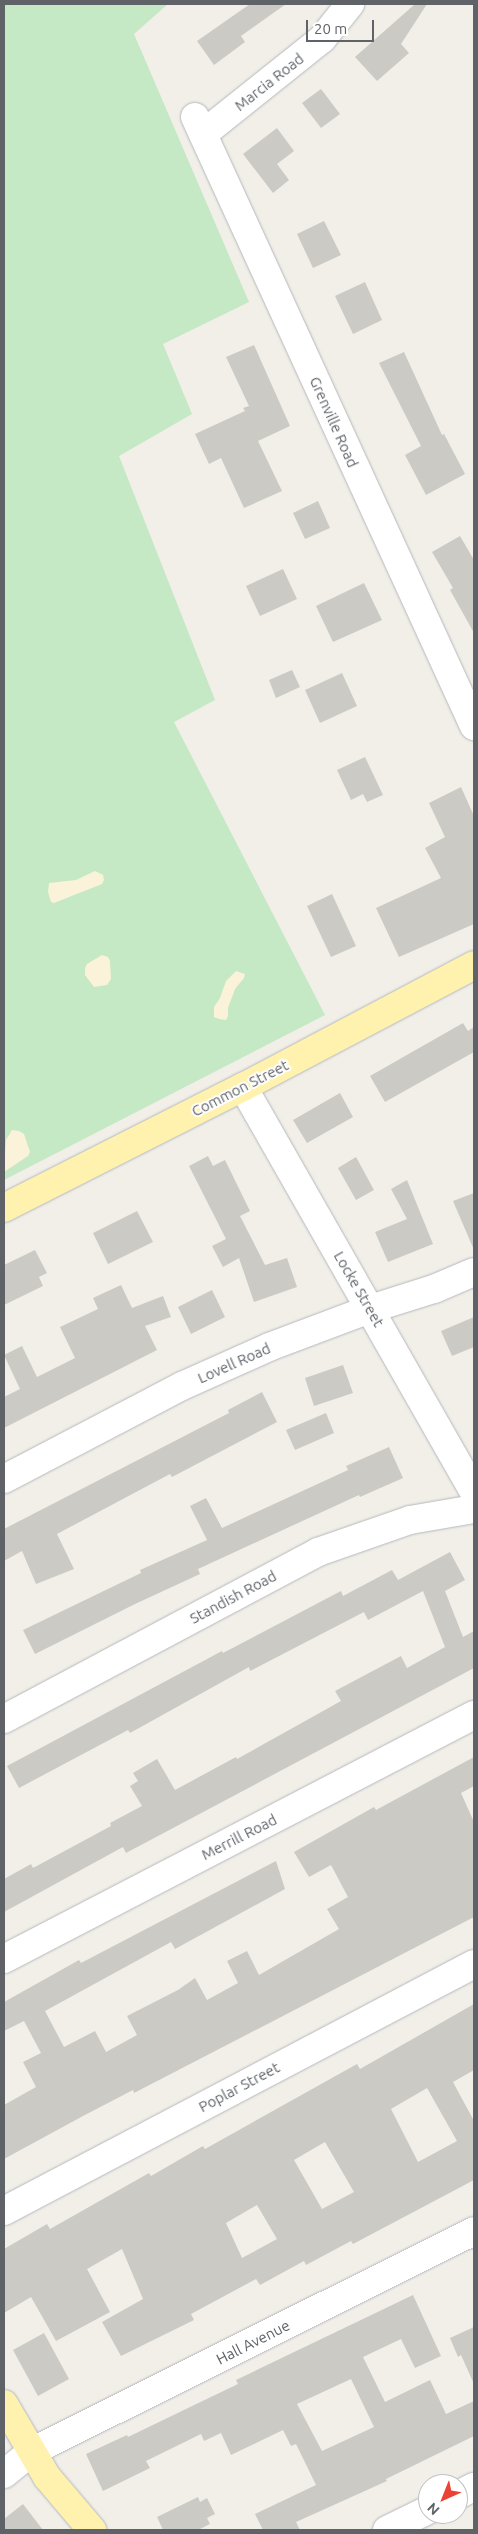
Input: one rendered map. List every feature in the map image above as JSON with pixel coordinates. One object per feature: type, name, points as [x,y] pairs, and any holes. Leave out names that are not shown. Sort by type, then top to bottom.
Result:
[{"type":"main road","name":"Common Street","points":[[4,1208],[243,1087],[474,964]]},
{"type":"main road","points":[[4,2404],[47,2476],[92,2530]]},
{"type":"street","name":"Marcia Road","points":[[199,126],[322,39],[350,4]]},
{"type":"street","name":"Grenville Road","points":[[199,126],[474,726]]},
{"type":"street","name":"Locke Street","points":[[243,1087],[474,1492]]},
{"type":"street","name":"Lovell Road","points":[[4,1479],[182,1386],[268,1347],[370,1309],[434,1289],[474,1272]]},
{"type":"street","name":"Standish Road","points":[[4,1719],[318,1552],[410,1520],[474,1509]]},
{"type":"street","name":"Merrill Road","points":[[4,1959],[474,1715]]},
{"type":"street","name":"Poplar Street","points":[[4,2211],[474,1964]]},
{"type":"street","name":"Hall Avenue","points":[[4,2474],[31,2452],[474,2231]]},
{"type":"street","points":[[387,2530],[418,2515]]},
{"type":"green space","points":[[4,4],[168,4],[134,34],[249,302],[163,344],[192,414],[119,456],[215,700],[174,722],[325,1015],[4,1180]]},
{"type":"sand","points":[[95,871],[103,875],[104,880],[102,884],[54,903],[51,902],[48,892],[49,883],[76,880]]},
{"type":"sand","points":[[102,955],[108,957],[110,961],[111,979],[107,985],[94,987],[85,975],[85,968],[87,964]]},
{"type":"sand","points":[[236,971],[245,974],[235,989],[228,1008],[228,1016],[226,1020],[214,1017],[214,1007],[220,998],[226,981]]},
{"type":"sand","points":[[12,1130],[24,1134],[30,1152],[28,1156],[4,1172],[6,1140]]},
{"type":"building","points":[[250,4],[286,4],[241,36],[245,42],[214,65],[197,41]]},
{"type":"building","points":[[415,4],[427,4],[401,44],[409,53],[377,81],[355,57]]},
{"type":"building","points":[[321,89],[340,114],[321,128],[302,103]]},
{"type":"building","points":[[277,128],[294,151],[277,164],[289,180],[273,193],[243,154]]},
{"type":"building","points":[[324,221],[341,255],[313,268],[297,234]]},
{"type":"building","points":[[365,282],[382,320],[353,334],[335,296]]},
{"type":"building","points":[[254,345],[290,426],[258,441],[282,491],[244,508],[221,458],[209,464],[195,434],[245,411],[243,408],[249,406],[226,357]]},
{"type":"building","points":[[404,352],[442,435],[444,434],[465,474],[426,495],[405,455],[421,446],[379,363]]},
{"type":"building","points":[[318,501],[330,528],[305,539],[293,513]]},
{"type":"building","points":[[460,536],[474,560],[474,633],[450,590],[453,588],[432,552]]},
{"type":"building","points":[[283,569],[297,599],[260,616],[246,586]]},
{"type":"building","points":[[364,583],[382,620],[333,642],[316,606]]},
{"type":"building","points":[[292,670],[300,687],[276,698],[269,680]]},
{"type":"building","points":[[342,673],[357,706],[320,723],[305,690]]},
{"type":"building","points":[[365,757],[383,795],[367,802],[363,794],[351,800],[337,770]]},
{"type":"building","points":[[461,787],[474,816],[474,924],[399,957],[376,908],[441,878],[425,848],[445,837],[429,803]]},
{"type":"building","points":[[332,894],[356,946],[331,957],[307,906]]},
{"type":"building","points":[[463,1023],[468,1031],[474,1027],[474,1052],[385,1102],[370,1076]]},
{"type":"building","points":[[340,1093],[353,1117],[307,1143],[293,1120]]},
{"type":"building","points":[[208,1156],[213,1166],[225,1160],[250,1211],[240,1216],[265,1265],[287,1258],[297,1287],[254,1302],[239,1258],[223,1267],[212,1246],[226,1239],[189,1166]]},
{"type":"building","points":[[356,1157],[374,1190],[356,1200],[338,1168]]},
{"type":"building","points":[[407,1180],[433,1244],[388,1262],[375,1232],[407,1219],[391,1189]]},
{"type":"building","points":[[474,1193],[474,1250],[453,1201]]},
{"type":"building","points":[[137,1211],[153,1242],[108,1264],[93,1233]]},
{"type":"building","points":[[35,1250],[47,1273],[39,1277],[43,1286],[4,1305],[4,1265]]},
{"type":"building","points":[[121,1285],[132,1308],[163,1296],[171,1317],[145,1326],[157,1350],[4,1428],[4,1397],[20,1389],[4,1355],[22,1346],[37,1377],[75,1358],[60,1327],[98,1309],[93,1298]]},
{"type":"building","points":[[212,1290],[225,1317],[191,1334],[178,1307]]},
{"type":"building","points":[[474,1317],[474,1347],[452,1356],[441,1331]]},
{"type":"building","points":[[343,1365],[353,1393],[314,1406],[305,1378]]},
{"type":"building","points":[[262,1392],[277,1422],[172,1477],[170,1474],[57,1534],[74,1569],[36,1584],[22,1551],[4,1561],[4,1529],[229,1413],[228,1410]]},
{"type":"building","points":[[326,1413],[334,1433],[295,1450],[286,1430]]},
{"type":"building","points":[[389,1447],[403,1478],[360,1497],[359,1495],[198,1569],[200,1574],[35,1654],[23,1630],[141,1573],[140,1570],[207,1540],[190,1506],[206,1498],[222,1528],[348,1470],[346,1466]]},
{"type":"building","points":[[450,1552],[465,1580],[445,1591],[463,1637],[474,1631],[474,1668],[126,1853],[123,1847],[4,1912],[4,1879],[31,1864],[33,1868],[111,1826],[110,1823],[142,1806],[130,1786],[138,1781],[133,1773],[157,1759],[175,1790],[236,1757],[237,1759],[341,1701],[335,1691],[401,1656],[407,1668],[445,1647],[423,1591],[368,1620],[364,1612],[250,1671],[249,1667],[130,1733],[128,1730],[19,1788],[7,1766],[222,1651],[223,1653],[341,1591],[343,1596],[392,1570],[398,1580]]},
{"type":"building","points":[[474,1757],[474,1786],[461,1793],[474,1822],[474,1917],[134,2093],[133,2090],[4,2159],[4,2105],[36,2087],[23,2062],[41,2053],[24,2021],[4,2031],[4,2002],[79,1960],[81,1963],[276,1861],[285,1889],[175,1949],[171,1942],[45,2011],[64,2047],[95,2031],[106,2052],[137,2035],[127,2016],[178,1990],[195,1978],[207,2000],[238,1983],[227,1961],[247,1951],[259,1975],[339,1929],[327,1909],[348,1897],[331,1865],[309,1877],[294,1852],[374,1807],[376,1810]]},
{"type":"building","points":[[474,2004],[474,2070],[453,2082],[474,2121],[474,2180],[353,2244],[351,2241],[306,2265],[304,2261],[260,2285],[256,2279],[191,2314],[194,2320],[121,2356],[102,2322],[143,2299],[122,2249],[87,2269],[110,2312],[56,2341],[31,2297],[4,2313],[4,2249],[47,2224],[50,2229],[149,2173],[151,2176],[203,2146],[205,2149],[357,2064],[360,2069]],"holes":[[[427,2088],[457,2141],[418,2162],[391,2109]],[[325,2142],[354,2192],[322,2209],[294,2160]],[[257,2205],[277,2239],[242,2258],[226,2223]]]},
{"type":"building","points":[[413,2295],[441,2356],[415,2368],[401,2339],[363,2357],[385,2402],[430,2380],[446,2414],[474,2401],[474,2436],[386,2479],[387,2481],[296,2522],[300,2530],[263,2530],[255,2514],[316,2485],[296,2444],[291,2446],[283,2430],[231,2455],[221,2433],[204,2441],[201,2434],[146,2461],[150,2468],[103,2491],[86,2454],[127,2435],[128,2437],[238,2384],[236,2380]],"holes":[[[351,2379],[374,2427],[322,2451],[297,2404]]]},
{"type":"building","points":[[474,2327],[474,2384],[461,2355],[458,2357],[450,2338]]},
{"type":"building","points":[[44,2333],[69,2379],[38,2396],[13,2350]]},
{"type":"building","points":[[198,2497],[200,2502],[207,2498],[215,2514],[207,2518],[210,2524],[198,2530],[163,2530],[157,2517]]},
{"type":"building","points":[[23,2504],[43,2530],[4,2530],[4,2519]]}]
